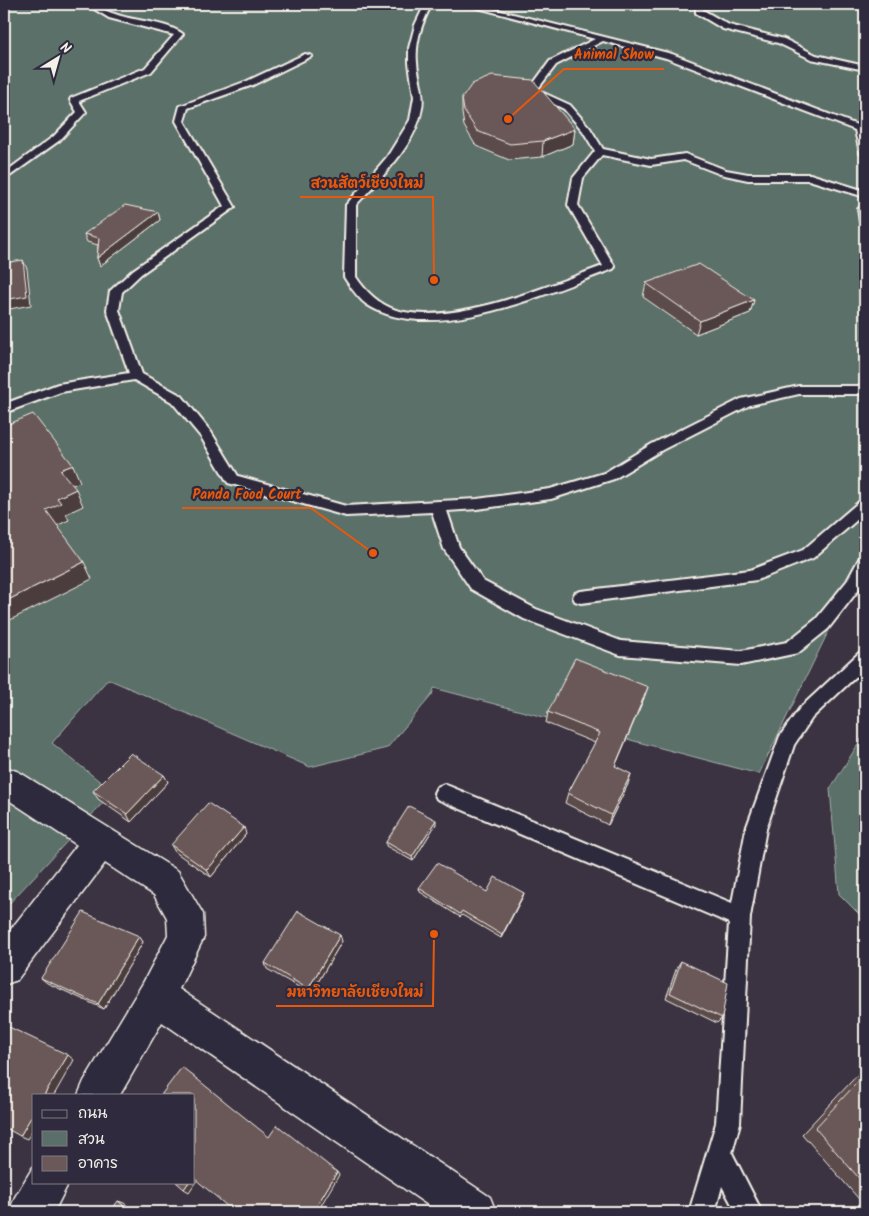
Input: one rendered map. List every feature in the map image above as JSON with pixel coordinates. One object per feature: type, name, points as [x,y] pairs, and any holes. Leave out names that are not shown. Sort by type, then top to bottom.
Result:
[{"type":"street","points":[[8,782],[166,883],[185,914],[186,938],[156,996],[99,1094]]},
{"type":"street","points":[[4,967],[101,840]]},
{"type":"street","points":[[156,996],[475,1212]]},
{"type":"street","points":[[30,1212],[47,1184]]},
{"type":"lane","points":[[4,177],[57,138],[82,112],[74,100],[148,70],[179,34],[112,16],[89,4],[85,4]]},
{"type":"lane","points":[[428,4],[414,41],[412,60],[418,98],[417,111],[401,147],[351,205],[350,277],[371,302],[391,311],[404,314],[438,316],[464,314],[485,309],[609,267],[573,205],[578,178],[600,151]]},
{"type":"lane","points":[[466,4],[669,56],[776,98],[828,116],[862,131],[865,153]]},
{"type":"lane","points":[[700,4],[699,11],[726,27],[781,41],[814,57],[865,68]]},
{"type":"lane","points":[[602,39],[553,63],[532,91],[567,107],[587,130],[600,151],[612,156],[651,162],[685,157],[723,172],[748,178],[810,178],[865,194]]},
{"type":"lane","points":[[136,376],[112,310],[116,291],[137,272],[230,207],[180,122],[184,106],[250,83],[308,56]]},
{"type":"lane","points":[[865,206],[863,209],[865,222]]},
{"type":"lane","points":[[4,409],[58,388],[136,376],[177,399],[206,435],[233,480],[346,511],[478,504],[551,494],[608,476],[657,447],[746,402],[799,390],[865,390]]},
{"type":"lane","points":[[438,506],[452,549],[477,585],[530,614],[620,648],[741,658],[792,648],[822,624],[853,585],[865,560]]},
{"type":"lane","points":[[580,597],[751,576],[808,554],[864,512]]},
{"type":"lane","points":[[702,1212],[720,1156],[728,1123],[740,917],[756,829],[786,742],[806,713],[865,658]]},
{"type":"lane","points":[[444,793],[740,917]]},
{"type":"lane","points":[[720,1156],[749,1212]]},
{"type":"green space","points":[[4,4],[865,4],[865,556],[759,774],[434,688],[432,695],[387,748],[310,767],[108,679],[52,743],[113,792],[4,909]]},
{"type":"green space","points":[[865,733],[865,920],[839,894],[830,789]]},
{"type":"building","points":[[492,76],[533,80],[575,129],[543,141],[510,144],[477,131],[464,111],[462,98],[472,84]]},
{"type":"building","points":[[125,205],[158,212],[97,258],[99,238],[84,234]]},
{"type":"building","points":[[23,260],[27,296],[4,300],[4,263]]},
{"type":"building","points":[[699,264],[754,300],[700,321],[646,283]]},
{"type":"building","points":[[33,414],[73,465],[60,470],[76,489],[57,498],[61,503],[46,510],[84,562],[4,602],[4,426]]},
{"type":"building","points":[[575,658],[648,687],[615,766],[631,774],[611,815],[568,793],[600,733],[548,712]]},
{"type":"building","points":[[131,753],[164,775],[127,814],[93,791]]},
{"type":"building","points":[[208,803],[244,827],[207,870],[171,845]]},
{"type":"building","points":[[409,806],[436,820],[412,857],[386,842]]},
{"type":"building","points":[[437,863],[487,892],[495,877],[524,893],[502,935],[462,911],[460,914],[419,888]]},
{"type":"building","points":[[298,911],[340,935],[308,989],[265,963]]},
{"type":"building","points":[[83,912],[139,936],[98,1004],[41,978]]},
{"type":"building","points":[[681,961],[728,983],[722,1018],[670,993]]},
{"type":"building","points":[[9,1027],[68,1055],[45,1094],[32,1094],[32,1115],[20,1136],[4,1127],[4,1035]]},
{"type":"building","points":[[182,1067],[269,1137],[277,1125],[337,1172],[313,1212],[234,1212],[195,1179],[195,1094],[162,1094]]},
{"type":"building","points":[[865,1074],[865,1185],[815,1128]]},
{"type":"building","points":[[178,1184],[188,1184],[184,1189]]},
{"type":"building","points":[[118,1201],[131,1212],[110,1212]]},
{"type":"place","name":"Animal Show","points":[[508,119]]},
{"type":"place","name":"สวนสัตว์เชียงใหม่","points":[[434,280]]},
{"type":"place","name":"Panda Food Court","points":[[373,553]]},
{"type":"place","name":"มหาวิทยาลัยเชียงใหม่","points":[[434,934]]}]
